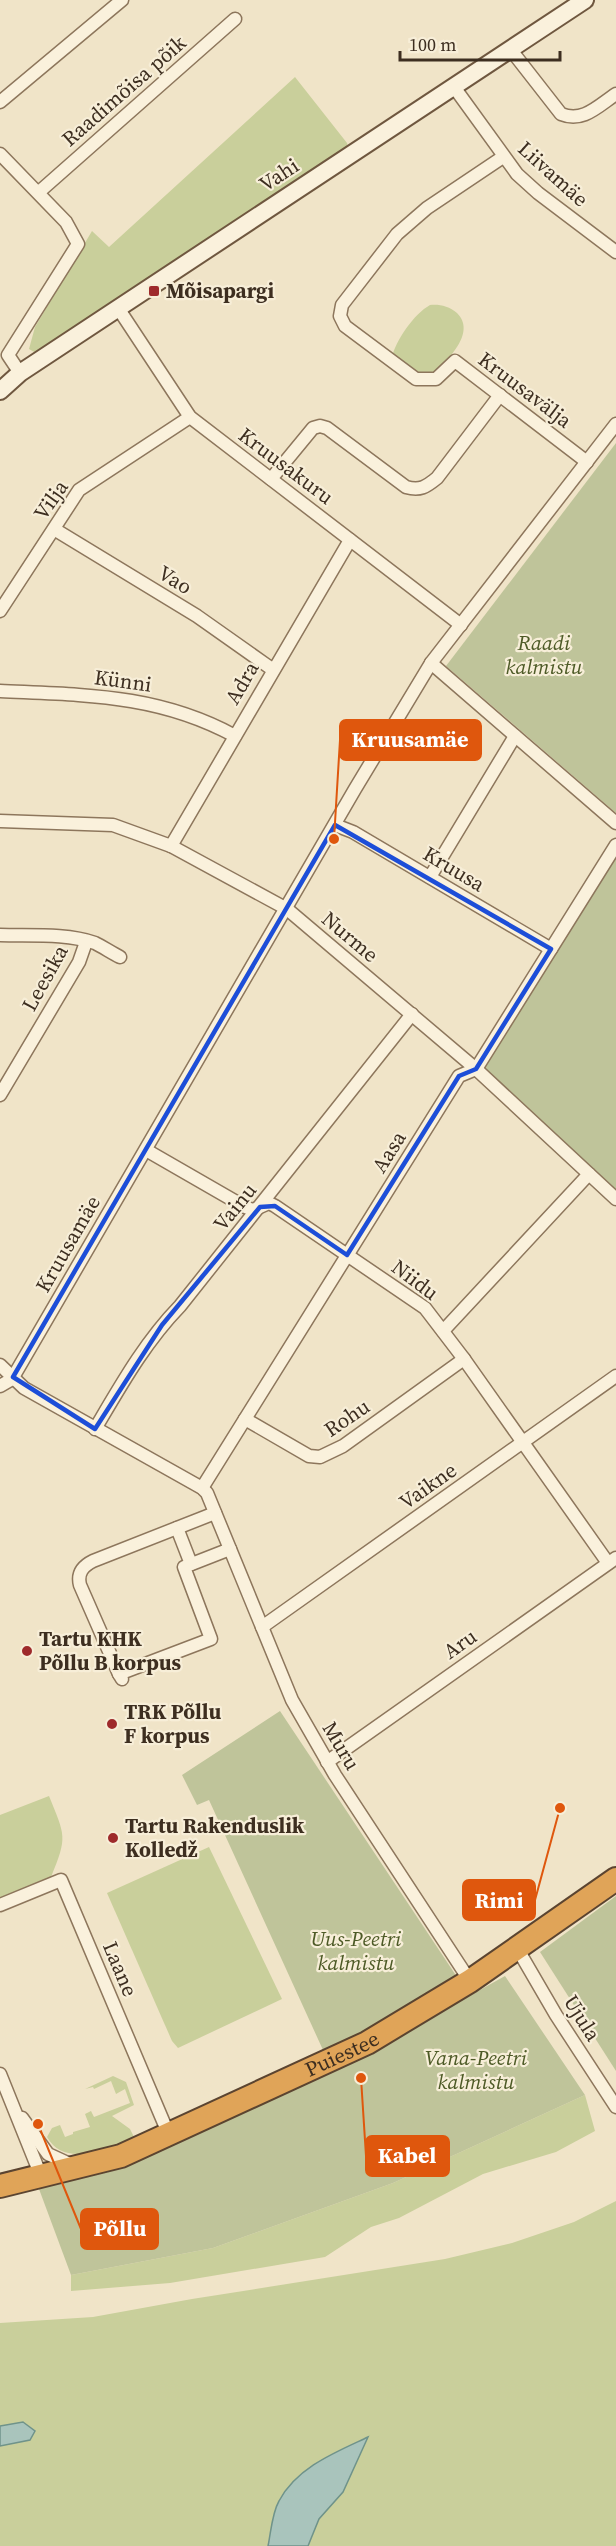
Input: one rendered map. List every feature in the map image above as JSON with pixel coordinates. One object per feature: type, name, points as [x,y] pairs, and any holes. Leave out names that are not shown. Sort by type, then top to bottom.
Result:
[{"type":"highway","name":"Puiestee","points":[[0,2186],[122,2156],[368,2043],[470,1981],[616,1879]]},
{"type":"street","points":[[0,102],[122,0]]},
{"type":"street","name":"Vahi","points":[[0,391],[20,373],[585,0]]},
{"type":"street","name":"Raadimõisa põik","points":[[39,192],[235,19]]},
{"type":"street","points":[[511,50],[561,114],[570,118],[582,117],[616,94]]},
{"type":"street","name":"Liivamäe","points":[[454,87],[503,157],[538,193],[616,252]]},
{"type":"street","points":[[0,154],[66,222],[78,244],[8,355],[20,373]]},
{"type":"street","name":"Kruusavälja","points":[[503,157],[427,208],[397,234],[342,304],[340,316],[345,326],[416,379],[435,379],[454,361],[587,462]]},
{"type":"street","name":"Kruusakuru","points":[[118,308],[190,417],[461,625]]},
{"type":"street","points":[[271,479],[313,428],[320,426],[327,428],[406,487],[417,490],[428,486],[500,394]]},
{"type":"street","name":"Vilja","points":[[0,611],[79,490],[190,417]]},
{"type":"street","name":"Kruusamäe","points":[[0,1386],[13,1377],[431,663],[616,424]]},
{"type":"street","name":"Vao","points":[[54,529],[197,616],[272,669]]},
{"type":"street","name":"Adra","points":[[171,846],[272,669],[350,540]]},
{"type":"street","points":[[431,663],[616,823]]},
{"type":"street","name":"Künni","points":[[0,691],[102,696],[141,701],[183,713],[235,736]]},
{"type":"street","points":[[430,877],[515,736]]},
{"type":"street","name":"Nurme","points":[[0,821],[113,825],[171,846],[287,909],[476,1069],[616,1199]]},
{"type":"street","name":"Kruusa","points":[[335,825],[353,832],[551,950]]},
{"type":"street","name":"Aasa","points":[[202,1488],[459,1076],[476,1069],[616,845]]},
{"type":"street","points":[[0,935],[59,937],[87,942],[120,957]]},
{"type":"street","name":"Leesika","points":[[0,1095],[79,962],[87,942]]},
{"type":"street","name":"Vainu","points":[[95,1429],[137,1359],[162,1325],[260,1207],[412,1014]]},
{"type":"street","name":"Niidu","points":[[146,1150],[246,1207],[253,1210],[269,1203],[275,1206],[425,1308],[464,1359],[522,1443],[612,1560]]},
{"type":"street","points":[[443,1331],[589,1174]]},
{"type":"street","name":"Rohu","points":[[245,1419],[309,1456],[320,1457],[343,1446],[464,1359]]},
{"type":"street","points":[[0,1365],[24,1388],[202,1488]]},
{"type":"street","name":"Vaikne","points":[[262,1627],[616,1376]]},
{"type":"street","name":"Muru","points":[[202,1488],[215,1513],[292,1700],[327,1762],[470,1981]]},
{"type":"street","points":[[215,1513],[85,1565],[80,1574],[80,1585],[121,1677],[211,1639],[184,1567],[230,1549]]},
{"type":"street","points":[[177,1528],[191,1564]]},
{"type":"street","name":"Aru","points":[[327,1762],[612,1560]]},
{"type":"street","name":"Laane","points":[[0,1905],[61,1880],[169,2135]]},
{"type":"street","name":"Ujula","points":[[517,1948],[556,2015],[616,2107]]},
{"type":"street","points":[[0,2074],[41,2176]]},
{"type":"street","points":[[14,2108],[48,2154],[64,2163],[82,2167]]},
{"type":"highlighted area","points":[[335,825],[551,949],[476,1069],[459,1076],[347,1255],[275,1206],[260,1207],[162,1325],[95,1429],[13,1377]]},
{"type":"green space","points":[[295,77],[347,143],[349,150],[36,353],[29,349],[35,327],[92,231],[109,247]]},
{"type":"green space","points":[[430,305],[444,306],[457,313],[464,329],[458,346],[440,368],[434,374],[420,375],[392,357],[406,328]]},
{"type":"green space","name":"Raadi kalmistu","points":[[616,443],[616,813],[446,666]]},
{"type":"green space","points":[[616,855],[616,1190],[483,1069]]},
{"type":"green space","name":"Uus-Peetri kalmistu","points":[[280,1711],[457,1977],[358,2036],[323,2050],[209,1800],[197,1805],[182,1775]]},
{"type":"green space","points":[[49,1796],[62,1836],[60,1853],[51,1877],[0,1899],[0,1815]]},
{"type":"green space","points":[[209,1847],[282,1999],[178,2048],[172,2041],[107,1893]]},
{"type":"green space","points":[[616,1896],[616,2071],[540,1952]]},
{"type":"green space","name":"Vana-Peetri kalmistu","points":[[505,1976],[585,2095],[393,2183],[213,2248],[71,2275],[39,2189],[128,2164],[363,2055]]},
{"type":"green space","points":[[113,2076],[126,2082],[134,2105],[112,2116],[130,2129],[134,2137],[88,2153],[65,2152],[55,2147],[47,2137],[52,2128],[60,2125],[65,2137],[90,2127],[85,2114],[91,2111],[94,2117],[130,2103],[125,2089],[116,2094],[111,2081],[94,2089],[93,2087],[85,2089]]},
{"type":"green space","points":[[585,2095],[595,2131],[556,2152],[483,2174],[399,2218],[371,2227],[325,2257],[170,2283],[71,2291],[71,2275],[213,2248],[393,2183]]},
{"type":"green space","points":[[616,2201],[616,2546],[0,2546],[0,2323],[93,2317],[445,2259],[512,2243],[574,2222]]},
{"type":"water","points":[[23,2422],[35,2431],[30,2440],[0,2446],[0,2426]]},
{"type":"water","points":[[368,2437],[343,2492],[319,2519],[308,2546],[268,2546],[273,2517],[279,2501],[296,2479],[318,2462]]},
{"type":"place","name":"Mõisapargi","points":[[154,291]]},
{"type":"place","name":"Kruusamäe","points":[[334,839]]},
{"type":"place","name":"Tartu KHK Põllu B korpus","points":[[27,1651]]},
{"type":"place","name":"TRK Põllu F korpus","points":[[112,1724]]},
{"type":"place","name":"Rimi","points":[[560,1808]]},
{"type":"place","name":"Tartu Rakenduslik Kolledž","points":[[113,1838]]},
{"type":"place","name":"Kabel","points":[[361,2078]]},
{"type":"place","name":"Põllu","points":[[38,2124]]}]
